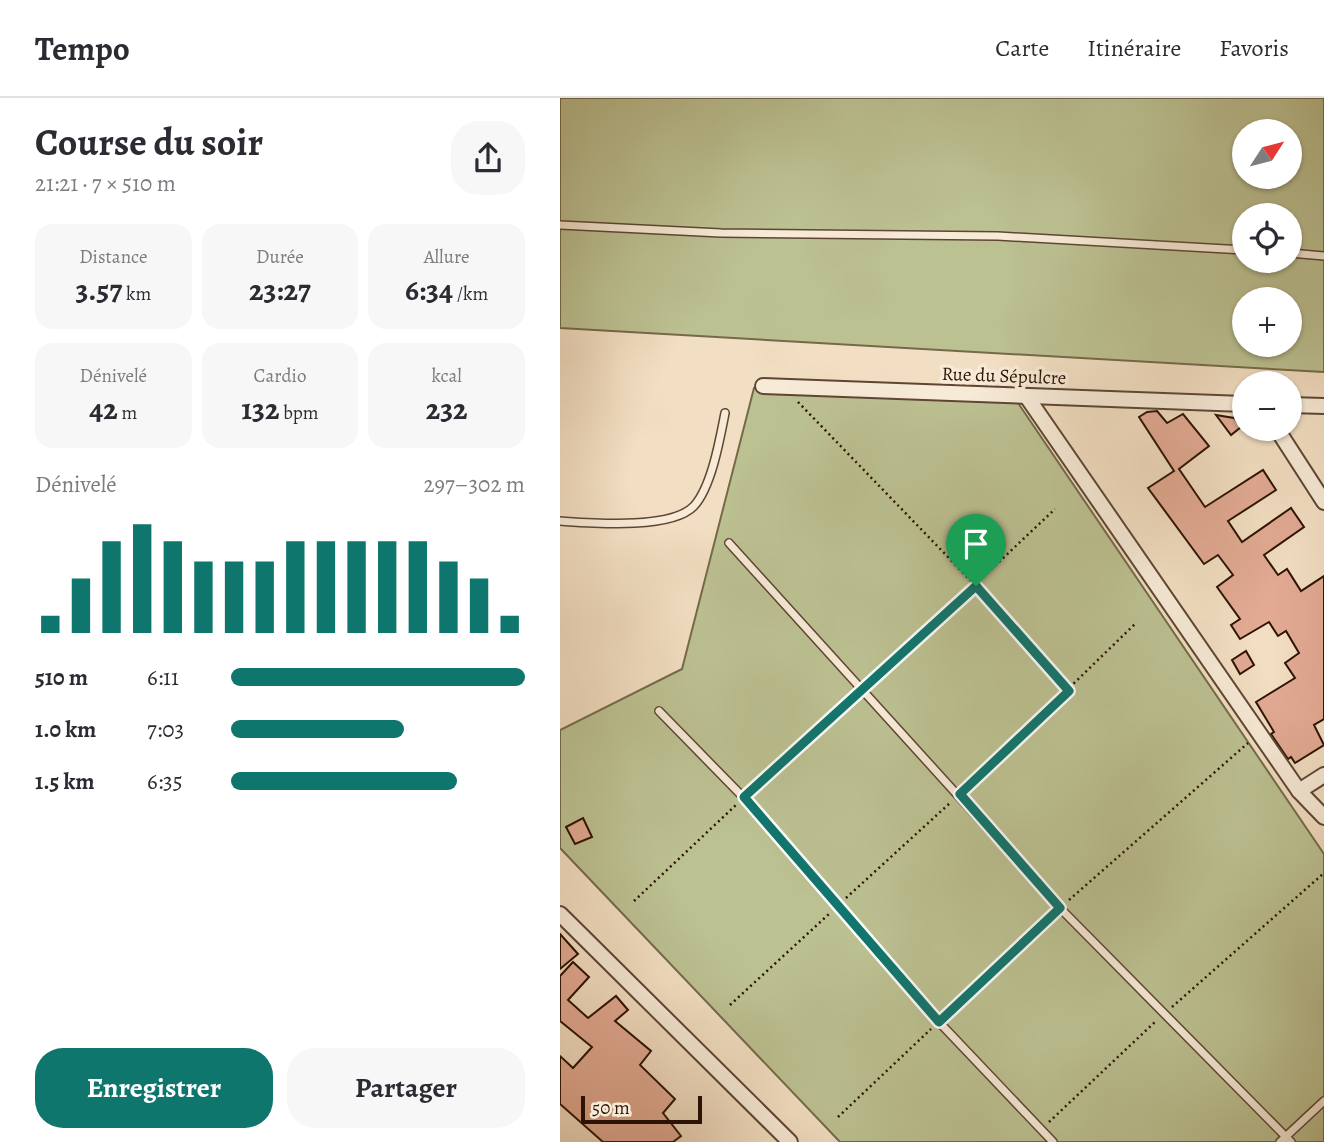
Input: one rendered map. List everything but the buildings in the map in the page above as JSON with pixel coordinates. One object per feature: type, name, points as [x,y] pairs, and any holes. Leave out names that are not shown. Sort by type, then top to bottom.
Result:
[{"type":"street","name":"Rue du Sépulcre","points":[[763,386],[1232,404]]},
{"type":"street","points":[[1027,397],[1258,734],[1299,791],[1324,817]]},
{"type":"street","points":[[1302,405],[1324,406]]},
{"type":"street","points":[[1285,441],[1324,502]]},
{"type":"street","points":[[1299,791],[1324,775]]},
{"type":"street","points":[[560,914],[790,1142]]},
{"type":"lane","points":[[560,225],[734,233],[998,236],[1232,249]]},
{"type":"lane","points":[[1302,254],[1324,256]]},
{"type":"lane","points":[[560,521],[607,524],[663,519],[681,514],[693,506],[702,492],[718,446],[725,412]]},
{"type":"lane","points":[[729,543],[960,794],[1060,908],[1285,1140],[1324,1101]]},
{"type":"lane","points":[[659,711],[744,797],[939,1022],[1053,1142]]},
{"type":"path","points":[[783,386],[976,586],[1069,691]]},
{"type":"path","points":[[634,901],[976,586],[1055,509]]},
{"type":"path","points":[[730,1006],[960,794],[1136,623]]},
{"type":"path","points":[[838,1117],[1060,908],[1258,734]]},
{"type":"path","points":[[1042,1129],[1163,1015],[1324,873]]},
{"type":"green space","points":[[560,98],[1324,98],[1324,372],[560,328]]},
{"type":"green space","points":[[754,388],[1018,403],[1324,854],[1324,1142],[840,1142],[560,848],[560,730],[682,669]]},
{"type":"route","points":[[976,586],[1069,691],[960,794],[1060,908],[939,1022],[744,797],[976,586]]}]
